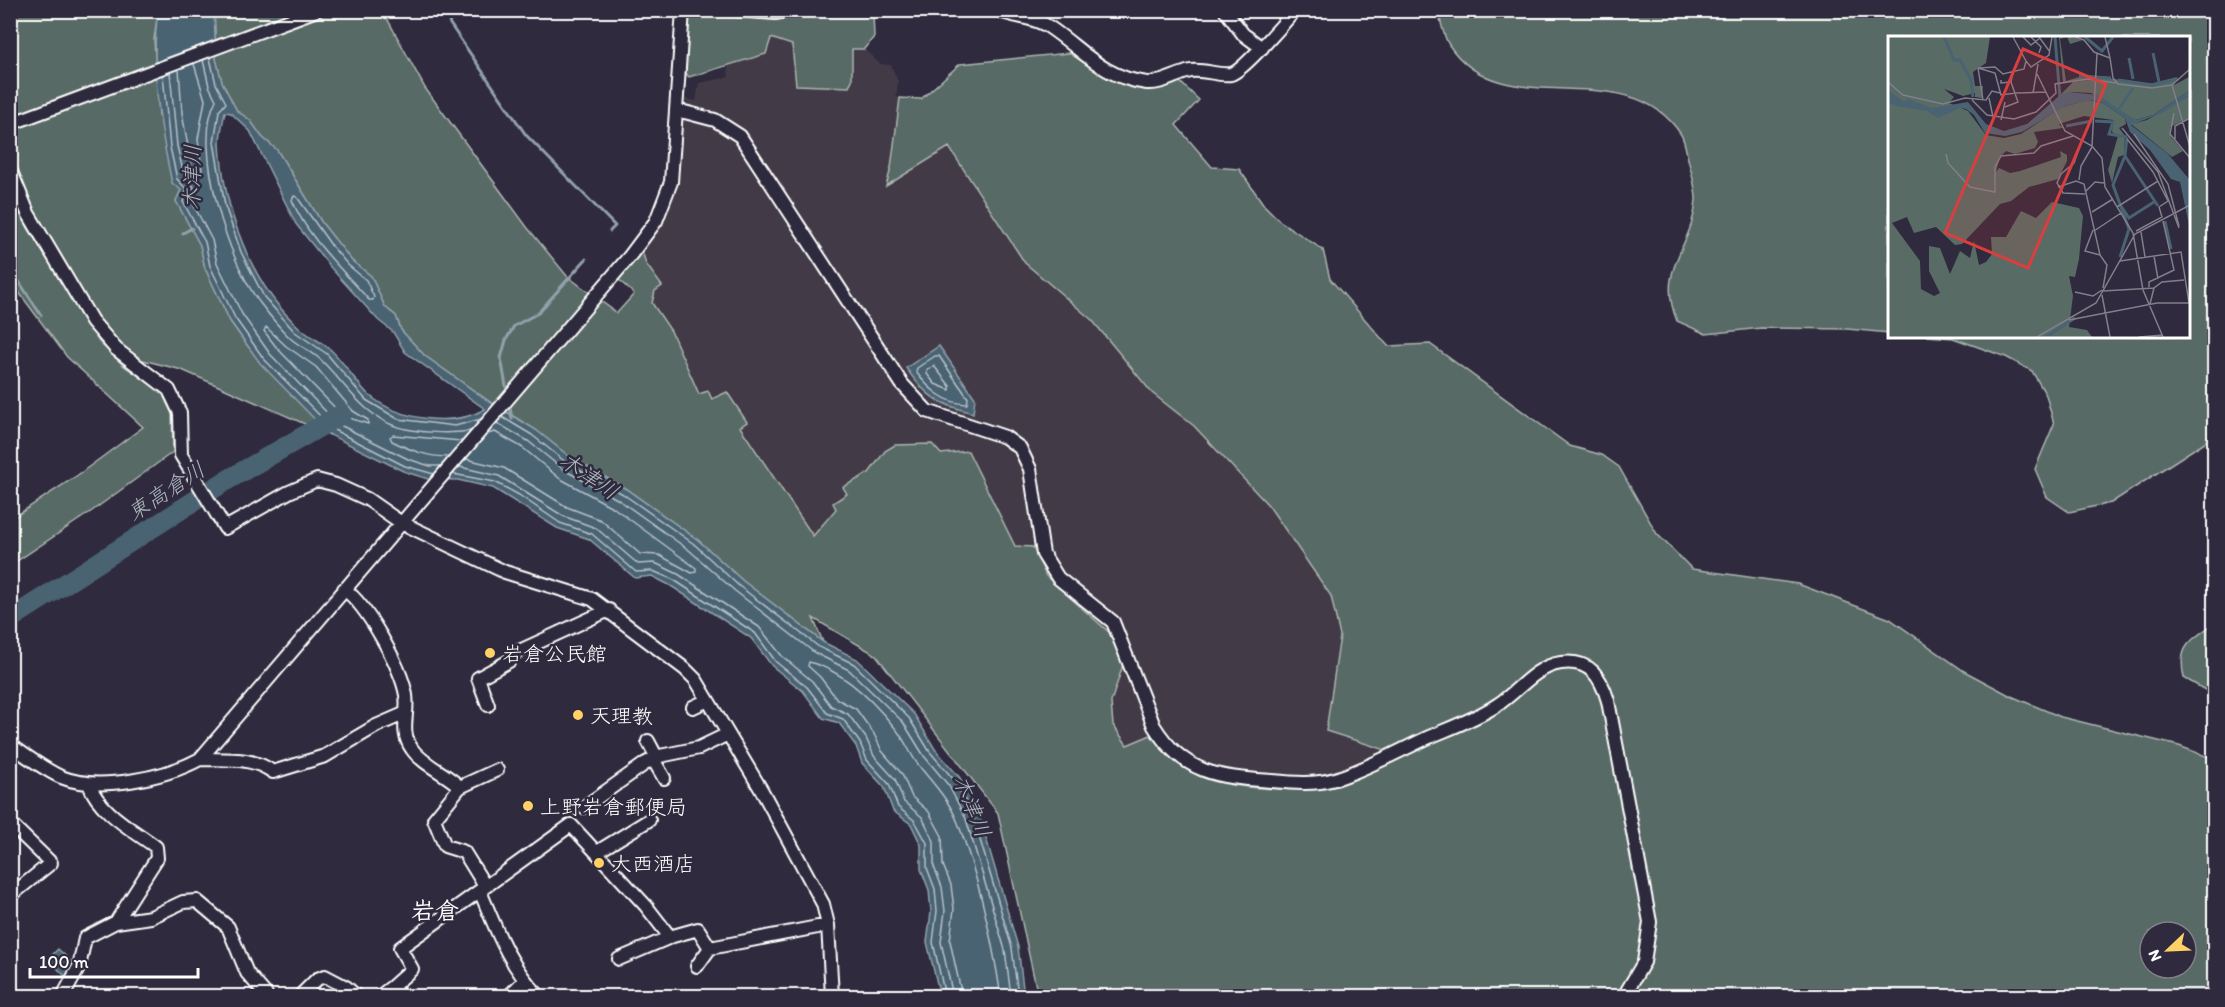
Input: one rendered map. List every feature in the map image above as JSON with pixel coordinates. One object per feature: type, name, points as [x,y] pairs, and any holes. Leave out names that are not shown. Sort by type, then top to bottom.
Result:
[{"type":"street","points":[[10,124],[317,10]]},
{"type":"street","points":[[200,759],[629,257],[656,221],[669,192],[674,165],[683,10]]},
{"type":"street","points":[[736,10],[775,13],[792,10]]},
{"type":"street","points":[[998,10],[1008,15],[1029,17],[1049,27],[1092,63],[1124,77],[1148,83],[1170,80],[1188,72],[1232,74],[1242,69],[1251,56],[1262,48],[1295,10]]},
{"type":"street","points":[[1225,10],[1244,34],[1262,48]]},
{"type":"street","points":[[677,110],[715,120],[740,136],[902,384],[919,405],[940,417],[1005,437],[1020,448],[1030,469],[1043,554],[1058,578],[1113,622],[1154,726],[1163,740],[1193,765],[1221,777],[1306,783],[1333,779],[1489,710],[1535,674],[1550,666],[1574,663],[1585,665],[1597,673],[1608,701],[1650,922],[1644,962],[1624,996]]},
{"type":"street","points":[[10,169],[28,213],[92,321],[116,349],[169,390],[180,413],[181,455],[225,528],[289,492],[317,480],[336,485],[505,572],[578,593],[609,610],[696,680],[816,891],[828,925],[832,996]]},
{"type":"street","points":[[344,589],[357,598],[375,626],[406,696],[404,732],[413,750],[460,787]]},
{"type":"street","points":[[488,705],[478,678],[508,661],[515,653],[609,610]]},
{"type":"street","points":[[693,707],[708,700]]},
{"type":"street","points":[[10,745],[60,776],[89,784],[156,775],[200,759],[249,760],[260,763],[273,772],[326,756],[376,726],[406,713]]},
{"type":"street","points":[[584,807],[655,759],[699,748],[728,734]]},
{"type":"street","points":[[648,741],[664,778]]},
{"type":"street","points":[[497,770],[460,787],[435,815],[434,825],[445,846],[464,852],[482,888],[506,951],[524,981],[539,996]]},
{"type":"street","points":[[89,784],[96,798],[110,812],[156,847],[156,858],[116,922]]},
{"type":"street","points":[[597,852],[650,820]]},
{"type":"street","points":[[10,823],[51,863],[10,896]]},
{"type":"street","points":[[380,996],[396,991],[412,969],[400,948],[571,825],[670,937]]},
{"type":"street","points":[[63,996],[79,967],[85,938],[116,922],[151,916],[183,902],[197,901],[228,927],[247,973],[267,996]]},
{"type":"street","points":[[697,966],[710,948],[828,925]]},
{"type":"street","points":[[619,959],[670,937],[698,928],[710,948]]},
{"type":"street","points":[[300,996],[317,979],[325,976],[346,987],[356,996]]},
{"type":"street","points":[[509,996],[524,981]]},
{"type":"shaded area","points":[[771,38],[792,45],[852,80],[852,49],[864,49],[880,64],[891,65],[898,82],[896,97],[900,98],[891,168],[886,186],[948,147],[1025,263],[1092,320],[1152,393],[1194,426],[1269,506],[1331,596],[1340,636],[1326,731],[1386,750],[1391,762],[1339,785],[1312,790],[1258,787],[1210,780],[1196,774],[1168,753],[1151,735],[1127,745],[1113,725],[1111,702],[1123,665],[1067,595],[1046,576],[1033,547],[1016,547],[968,451],[941,454],[885,451],[869,473],[843,487],[847,494],[833,503],[836,508],[813,536],[740,427],[747,422],[728,392],[711,399],[699,394],[671,331],[652,303],[655,291],[662,286],[646,264],[642,251],[670,208],[677,188],[680,175],[683,98],[696,101],[699,83],[729,77],[728,66],[766,54]]},
{"type":"green space","points":[[810,10],[869,10],[873,13],[874,37],[864,49],[852,49],[852,80],[849,87],[796,85],[792,45],[771,38],[766,54],[689,77],[684,71],[687,12],[689,11],[774,16]]},
{"type":"green space","points":[[10,11],[158,11],[154,40],[159,115],[181,190],[176,201],[200,245],[205,268],[230,321],[247,345],[330,435],[182,370],[139,359],[121,346],[97,318],[35,215],[11,153]]},
{"type":"green space","points":[[214,11],[383,11],[425,88],[527,227],[567,276],[617,313],[634,294],[618,279],[642,251],[646,264],[662,286],[655,291],[652,303],[671,331],[699,394],[708,391],[712,399],[727,392],[747,422],[740,427],[813,536],[836,509],[833,503],[847,494],[843,487],[869,473],[885,451],[895,445],[932,444],[941,454],[968,451],[1015,546],[1033,547],[1046,576],[1111,634],[1123,665],[1111,702],[1113,725],[1127,745],[1151,735],[1172,756],[1196,774],[1225,783],[1286,789],[1336,786],[1357,779],[1391,762],[1386,750],[1326,731],[1340,636],[1331,596],[1269,506],[1194,426],[1152,393],[1092,320],[1025,263],[949,147],[886,186],[891,168],[900,98],[921,99],[960,64],[1069,53],[1091,67],[1124,80],[1178,80],[1199,100],[1176,125],[1212,167],[1239,169],[1264,205],[1280,221],[1323,250],[1330,279],[1388,346],[1430,344],[1570,446],[1602,455],[1619,467],[1657,534],[1692,569],[1798,584],[1890,619],[1964,671],[2011,696],[2061,717],[2179,746],[2214,759],[2214,996],[1038,996],[998,813],[876,655],[813,618],[823,642],[743,581],[698,540],[626,489],[571,458],[536,430],[490,402],[425,356],[401,330],[396,316],[385,307],[371,276],[352,261],[322,223],[277,150],[262,137],[250,120],[237,111],[222,82],[216,59]]},
{"type":"green space","points":[[1438,11],[2214,11],[2214,436],[2111,503],[2069,512],[2047,497],[2035,469],[2054,424],[2046,395],[2032,371],[2006,357],[1953,338],[2189,338],[2189,36],[1888,36],[1888,333],[1847,329],[1761,328],[1706,334],[1677,321],[1671,303],[1670,286],[1673,272],[1689,232],[1696,200],[1693,179],[1680,133],[1657,109],[1628,96],[1501,82],[1472,69],[1449,45]]},
{"type":"green space","points":[[10,189],[28,228],[99,342],[124,366],[162,392],[172,414],[173,452],[92,511],[11,565],[11,519],[75,477],[143,427],[67,357],[12,283]]},
{"type":"green space","points":[[2214,623],[2214,689],[2205,690],[2184,678],[2182,658],[2187,645]]},
{"type":"water","name":"木津川","points":[[158,11],[214,11],[216,59],[222,82],[237,111],[250,120],[262,137],[277,150],[322,223],[352,261],[371,276],[385,307],[396,316],[401,330],[425,356],[490,402],[536,430],[571,458],[626,489],[698,540],[743,581],[823,642],[857,659],[914,714],[935,749],[960,778],[979,814],[1018,947],[1024,996],[940,996],[927,942],[931,912],[929,890],[921,869],[921,845],[911,824],[893,811],[884,787],[862,763],[856,746],[839,723],[823,718],[803,691],[772,666],[751,638],[652,576],[635,578],[589,539],[557,528],[493,488],[458,480],[428,479],[403,471],[330,435],[260,363],[230,321],[205,268],[200,245],[176,201],[181,190],[172,183],[164,141],[156,76]],"holes":[[[225,112],[231,113],[250,131],[296,224],[331,268],[378,320],[393,332],[405,352],[485,409],[472,415],[442,420],[410,415],[381,404],[369,395],[331,350],[305,332],[283,311],[254,268],[243,244],[227,193],[220,139]]]},
{"type":"water","points":[[939,346],[975,398],[973,413],[934,398],[920,386],[906,368]]},
{"type":"water","points":[[58,949],[75,965],[68,979],[48,959]]},
{"type":"waterway","points":[[445,10],[450,24],[526,135],[615,226],[610,231]]},
{"type":"waterway","points":[[183,233],[192,228]]},
{"type":"waterway","points":[[507,392],[501,358],[506,340],[514,326],[538,313],[586,259]]},
{"type":"waterway","points":[[10,268],[41,315]]},
{"type":"waterway","points":[[509,402],[512,419]]},
{"type":"waterway","name":"東高倉川","points":[[10,619],[224,482],[342,414]]},
{"type":"place","name":"岩倉公民館","points":[[490,653]]},
{"type":"place","name":"天理教","points":[[578,715]]},
{"type":"place","name":"上野岩倉郵便局","points":[[528,806]]},
{"type":"place","name":"大西酒店","points":[[599,863]]},
{"type":"district","name":"岩倉","points":[[435,910]]}]
